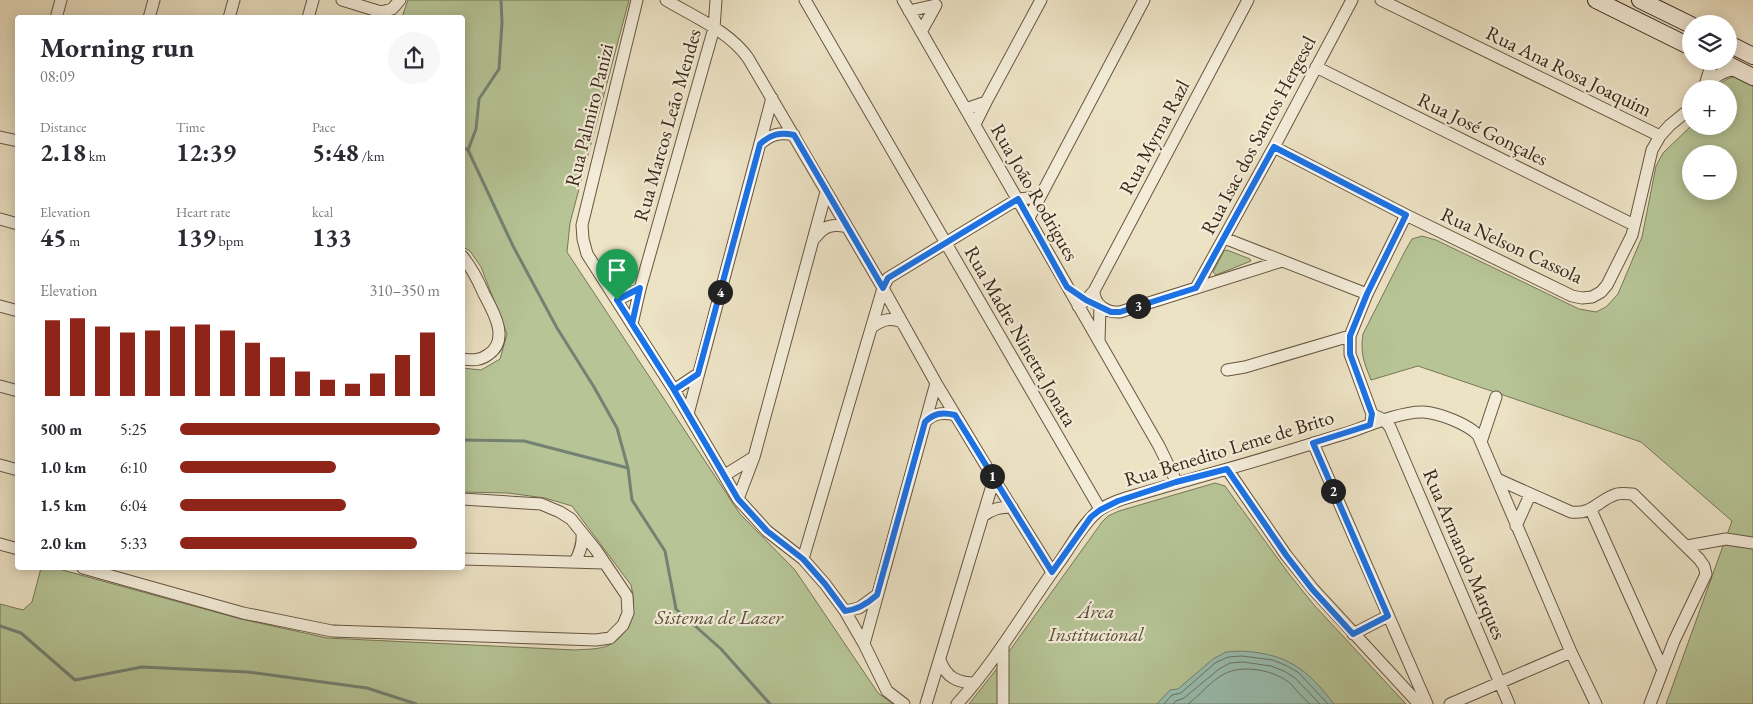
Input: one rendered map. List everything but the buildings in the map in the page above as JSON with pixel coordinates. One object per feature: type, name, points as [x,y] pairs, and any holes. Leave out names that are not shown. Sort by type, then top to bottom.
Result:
[{"type":"main road","points":[[1596,0],[1682,43]]},
{"type":"main road","points":[[1640,0],[1682,21]]},
{"type":"main road","points":[[1737,48],[1753,56]]},
{"type":"street","points":[[57,15],[60,0]]},
{"type":"street","points":[[150,15],[154,0]]},
{"type":"street","points":[[231,15],[234,0]]},
{"type":"street","points":[[309,15],[313,0]]},
{"type":"street","points":[[342,0],[381,12],[396,4]]},
{"type":"street","name":"Rua Palmiro Panizi","points":[[617,300],[587,254],[582,224],[636,0]]},
{"type":"street","points":[[666,0],[714,28],[741,48],[794,135],[936,383],[1052,572]]},
{"type":"street","name":"Rua Marcos Leão Mendes","points":[[632,324],[640,288],[714,28],[716,0]]},
{"type":"street","name":"Rua Madre Ninetta Jonata","points":[[805,0],[1100,510]]},
{"type":"street","name":"Rua João Rodrigues","points":[[903,0],[1028,218],[1082,303],[1098,342],[1158,446],[1176,482]]},
{"type":"street","points":[[975,124],[1041,0]]},
{"type":"street","points":[[1028,218],[1144,0]]},
{"type":"street","name":"Rua Myrna Razl","points":[[1082,303],[1094,291],[1248,0]]},
{"type":"street","name":"Rua Isac dos Santos Hergesel","points":[[1196,288],[1352,0]]},
{"type":"street","name":"Rua Ana Rosa Joaquim","points":[[1381,0],[1660,136]]},
{"type":"street","points":[[909,12],[937,3]]},
{"type":"street","points":[[921,32],[937,3]]},
{"type":"street","name":"Rua José Gonçales","points":[[1316,67],[1634,225]]},
{"type":"street","points":[[1713,80],[1719,74],[1732,70],[1746,74]]},
{"type":"street","points":[[688,414],[772,98]]},
{"type":"street","points":[[966,108],[986,102]]},
{"type":"street","name":"Rua Nelson Cassola","points":[[1274,147],[1406,215],[1572,296],[1582,298],[1592,297],[1601,292],[1607,285],[1632,235],[1652,150],[1660,136],[1682,115]]},
{"type":"street","points":[[760,144],[769,136],[784,132],[794,135]]},
{"type":"street","points":[[0,137],[15,140]]},
{"type":"street","points":[[738,499],[754,457],[826,192]]},
{"type":"street","points":[[803,559],[883,288],[888,278],[1018,199],[1040,197]]},
{"type":"street","points":[[1371,419],[1350,354],[1350,336],[1367,294],[1406,215]]},
{"type":"street","points":[[0,220],[15,223]]},
{"type":"street","points":[[814,241],[820,231],[829,226],[847,227]]},
{"type":"street","points":[[1224,238],[1367,294]]},
{"type":"street","points":[[1261,268],[1264,261],[1263,253]]},
{"type":"street","points":[[465,259],[471,266],[496,317],[499,333],[497,345],[491,353],[482,359],[465,359]]},
{"type":"street","points":[[1082,303],[1100,306],[1111,312],[1120,312],[1282,262]]},
{"type":"street","points":[[640,288],[617,300],[674,390],[738,499],[767,531],[803,559],[825,584],[845,611],[864,644],[887,692],[904,704]]},
{"type":"street","points":[[1072,290],[1094,291],[1095,298],[1100,306],[1098,342]]},
{"type":"street","points":[[0,306],[15,310]]},
{"type":"street","points":[[1099,330],[1120,312]]},
{"type":"street","points":[[872,328],[886,319],[902,322]]},
{"type":"street","points":[[1227,370],[1245,367],[1350,336]]},
{"type":"street","points":[[674,390],[698,374]]},
{"type":"street","points":[[864,644],[936,383]]},
{"type":"street","points":[[0,386],[15,390]]},
{"type":"street","points":[[1481,442],[1496,397]]},
{"type":"street","name":"Rua Benedito Leme de Brito","points":[[957,704],[1003,646],[1091,517],[1100,510],[1118,501],[1176,482],[1313,443],[1371,419],[1384,420],[1411,413],[1424,412],[1444,417],[1472,429]]},
{"type":"street","points":[[925,422],[931,416],[939,413],[955,415]]},
{"type":"street","points":[[1489,416],[1472,429],[1478,435],[1571,652],[1596,704]]},
{"type":"street","name":"Rua Armando Marques","points":[[1384,420],[1390,427],[1509,704]]},
{"type":"street","points":[[1313,443],[1427,704]]},
{"type":"street","points":[[725,475],[754,457]]},
{"type":"street","points":[[0,465],[15,469]]},
{"type":"street","points":[[1227,469],[1286,555],[1312,589],[1419,704]]},
{"type":"street","points":[[926,704],[994,479]]},
{"type":"street","points":[[1497,480],[1570,512],[1580,514],[1591,510],[1616,494],[1633,494],[1687,546],[1704,566],[1706,574],[1674,641],[1650,704]]},
{"type":"street","points":[[1516,526],[1530,495]]},
{"type":"street","points":[[90,570],[243,613],[332,631],[586,640],[610,638],[623,625],[628,613],[627,596],[571,519],[541,504],[465,499]]},
{"type":"street","points":[[982,516],[994,509],[1002,507],[1012,508]]},
{"type":"street","points":[[1591,510],[1663,670]]},
{"type":"street","points":[[575,562],[583,542],[582,533]]},
{"type":"street","points":[[1687,546],[1726,539],[1753,543]]},
{"type":"street","points":[[0,544],[15,548]]},
{"type":"street","points":[[465,559],[604,563]]},
{"type":"street","points":[[845,611],[859,608],[877,595]]},
{"type":"street","points":[[1353,634],[1388,616]]},
{"type":"street","points":[[1003,646],[1003,704]]},
{"type":"street","points":[[1450,704],[1571,652]]},
{"type":"street","points":[[940,660],[944,671],[953,678],[964,683],[975,683]]},
{"type":"street","points":[[1404,688],[1410,668]]},
{"type":"green space","name":"Sistema de Lazer","points":[[408,0],[629,0],[570,223],[567,252],[740,514],[795,570],[878,693],[893,704],[0,704],[0,604],[23,610],[32,602],[40,570],[62,570],[241,619],[327,638],[575,650],[604,647],[620,638],[625,631],[633,609],[631,585],[572,506],[545,498],[508,493],[465,492],[465,368],[481,370],[500,359],[507,334],[481,267],[470,251],[465,248],[465,15],[403,15]]},
{"type":"green space","points":[[1735,76],[1753,84],[1753,704],[1666,704],[1732,521],[1641,442],[1418,366],[1371,380],[1363,358],[1362,341],[1363,334],[1405,251],[1412,239],[1422,236],[1436,240],[1579,309],[1596,312],[1606,307],[1618,294],[1642,237],[1656,166],[1663,153],[1682,135],[1737,135],[1737,80],[1725,80]]},
{"type":"green space","points":[[1227,250],[1251,261],[1216,275],[1213,272],[1224,251]]},
{"type":"green space","name":"Área Institucional","points":[[1215,483],[1225,486],[1314,605],[1406,704],[969,704],[1108,516],[1119,511]]},
{"type":"water","points":[[1242,651],[1272,656],[1295,666],[1315,681],[1334,704],[1157,704],[1170,690],[1178,689],[1213,659],[1226,652]]},
{"type":"waterway","points":[[468,150],[476,129],[479,99],[499,69],[502,22],[501,0]]},
{"type":"waterway","points":[[465,148],[468,150],[513,246],[557,328],[617,428],[628,468],[632,500],[665,551],[676,609],[721,649],[770,704]]},
{"type":"waterway","points":[[465,440],[524,441],[628,468]]},
{"type":"waterway","points":[[0,626],[21,633],[75,680],[142,667],[248,672],[367,688],[416,704]]},
{"type":"route","points":[[617,300],[640,288],[632,324],[674,390],[698,374],[760,144],[769,136],[784,132],[794,135],[883,288],[888,278],[1018,199],[1067,287],[1086,300],[1106,310],[1120,312],[1196,288],[1274,147],[1406,215],[1367,294],[1350,336],[1350,354],[1372,414],[1370,425],[1313,443],[1388,616],[1353,634],[1312,589],[1286,555],[1227,469],[1176,482],[1118,501],[1100,510],[1091,517],[1052,572],[955,415],[947,413],[931,416],[925,422],[877,595],[859,608],[845,611],[803,559],[767,531],[738,499],[674,390],[617,300]]}]
